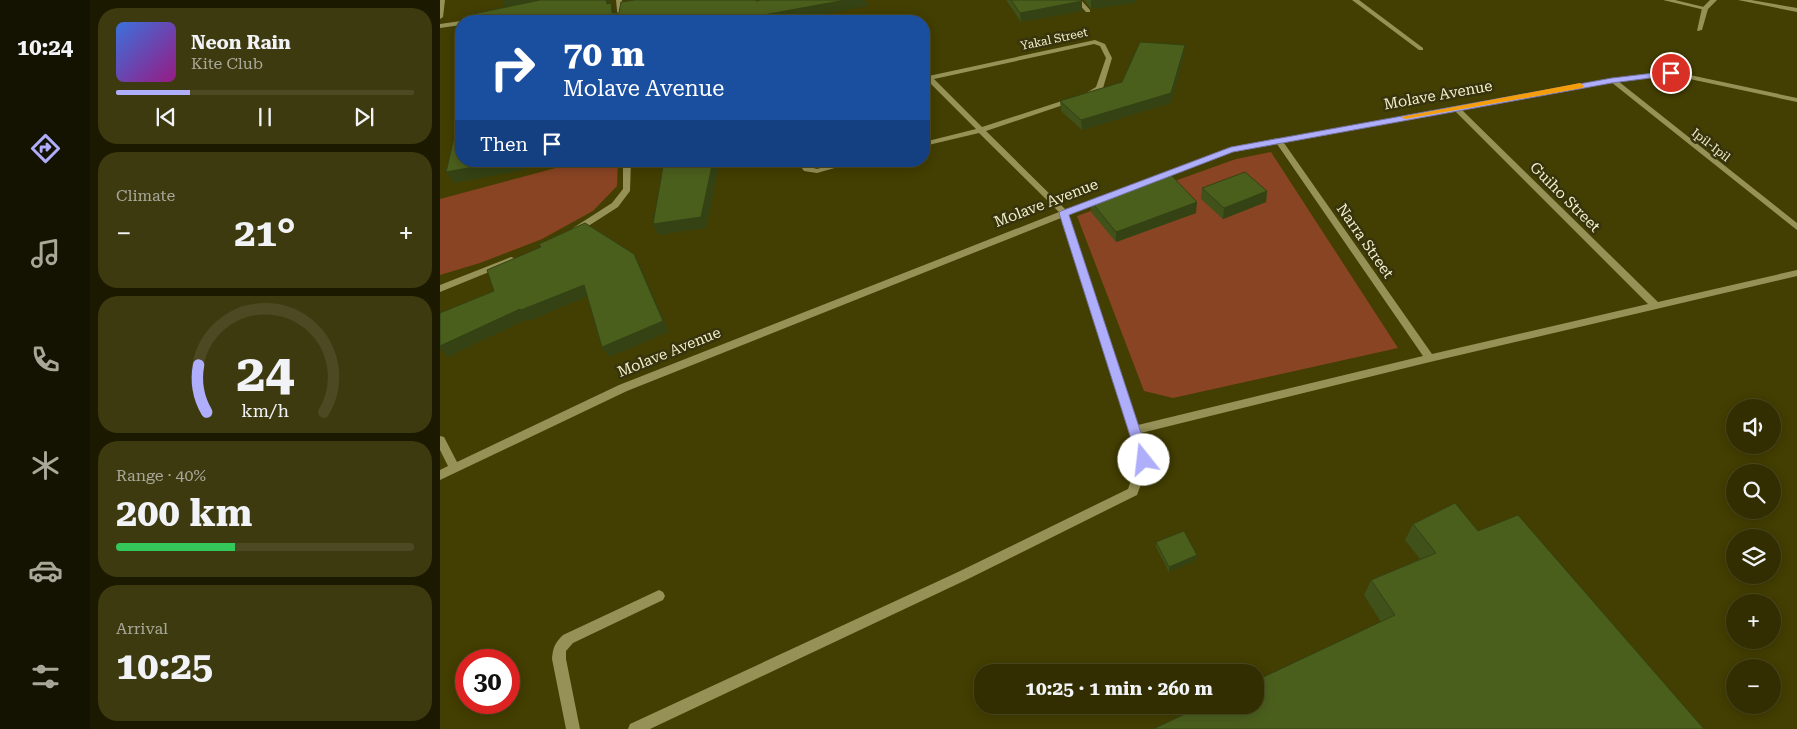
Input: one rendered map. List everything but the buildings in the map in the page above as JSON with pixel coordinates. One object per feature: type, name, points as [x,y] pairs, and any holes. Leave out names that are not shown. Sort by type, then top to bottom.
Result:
[{"type":"street","points":[[440,17],[442,0]]},
{"type":"street","points":[[620,0],[621,15]]},
{"type":"street","points":[[1078,0],[1088,11]]},
{"type":"street","points":[[1354,0],[1420,49]]},
{"type":"street","points":[[1666,0],[1705,8]]},
{"type":"street","points":[[1699,30],[1705,8],[1714,0]]},
{"type":"street","points":[[1741,0],[1797,8]]},
{"type":"street","points":[[1782,0],[1797,8]]},
{"type":"street","points":[[440,26],[455,23]]},
{"type":"street","name":"Yakal Street","points":[[930,78],[1090,42],[1103,46],[1109,58],[1102,82],[1093,94],[981,130],[930,143]]},
{"type":"street","name":"Molave Avenue","points":[[440,475],[622,388],[1064,213],[1231,150],[1612,80],[1671,73],[1797,100]]},
{"type":"street","name":"Ipil-Ipil","points":[[1612,80],[1797,227]]},
{"type":"street","points":[[635,729],[962,576],[1133,492],[1144,460],[1064,213],[930,82]]},
{"type":"street","name":"Guiho Street","points":[[1456,108],[1655,305]]},
{"type":"street","name":"Narra Street","points":[[1278,140],[1430,358]]},
{"type":"street","points":[[571,233],[597,218],[614,205],[627,189],[627,167]]},
{"type":"street","points":[[806,167],[816,170],[829,167]]},
{"type":"street","points":[[440,288],[518,257]]},
{"type":"street","points":[[1135,430],[1430,358],[1797,273]]},
{"type":"street","points":[[440,440],[455,468]]},
{"type":"street","points":[[573,729],[559,659],[559,648],[568,640],[659,596]]},
{"type":"shaded area","points":[[1271,152],[1398,348],[1173,398],[1144,391],[1077,216],[1236,159]]},
{"type":"shaded area","points":[[560,167],[618,167],[617,186],[593,211],[542,239],[480,263],[440,275],[440,199]]},
{"type":"slow traffic","points":[[1405,117],[1580,86]]},
{"type":"route","points":[[1144,460],[1064,213],[1231,150],[1612,80],[1671,73]]}]
